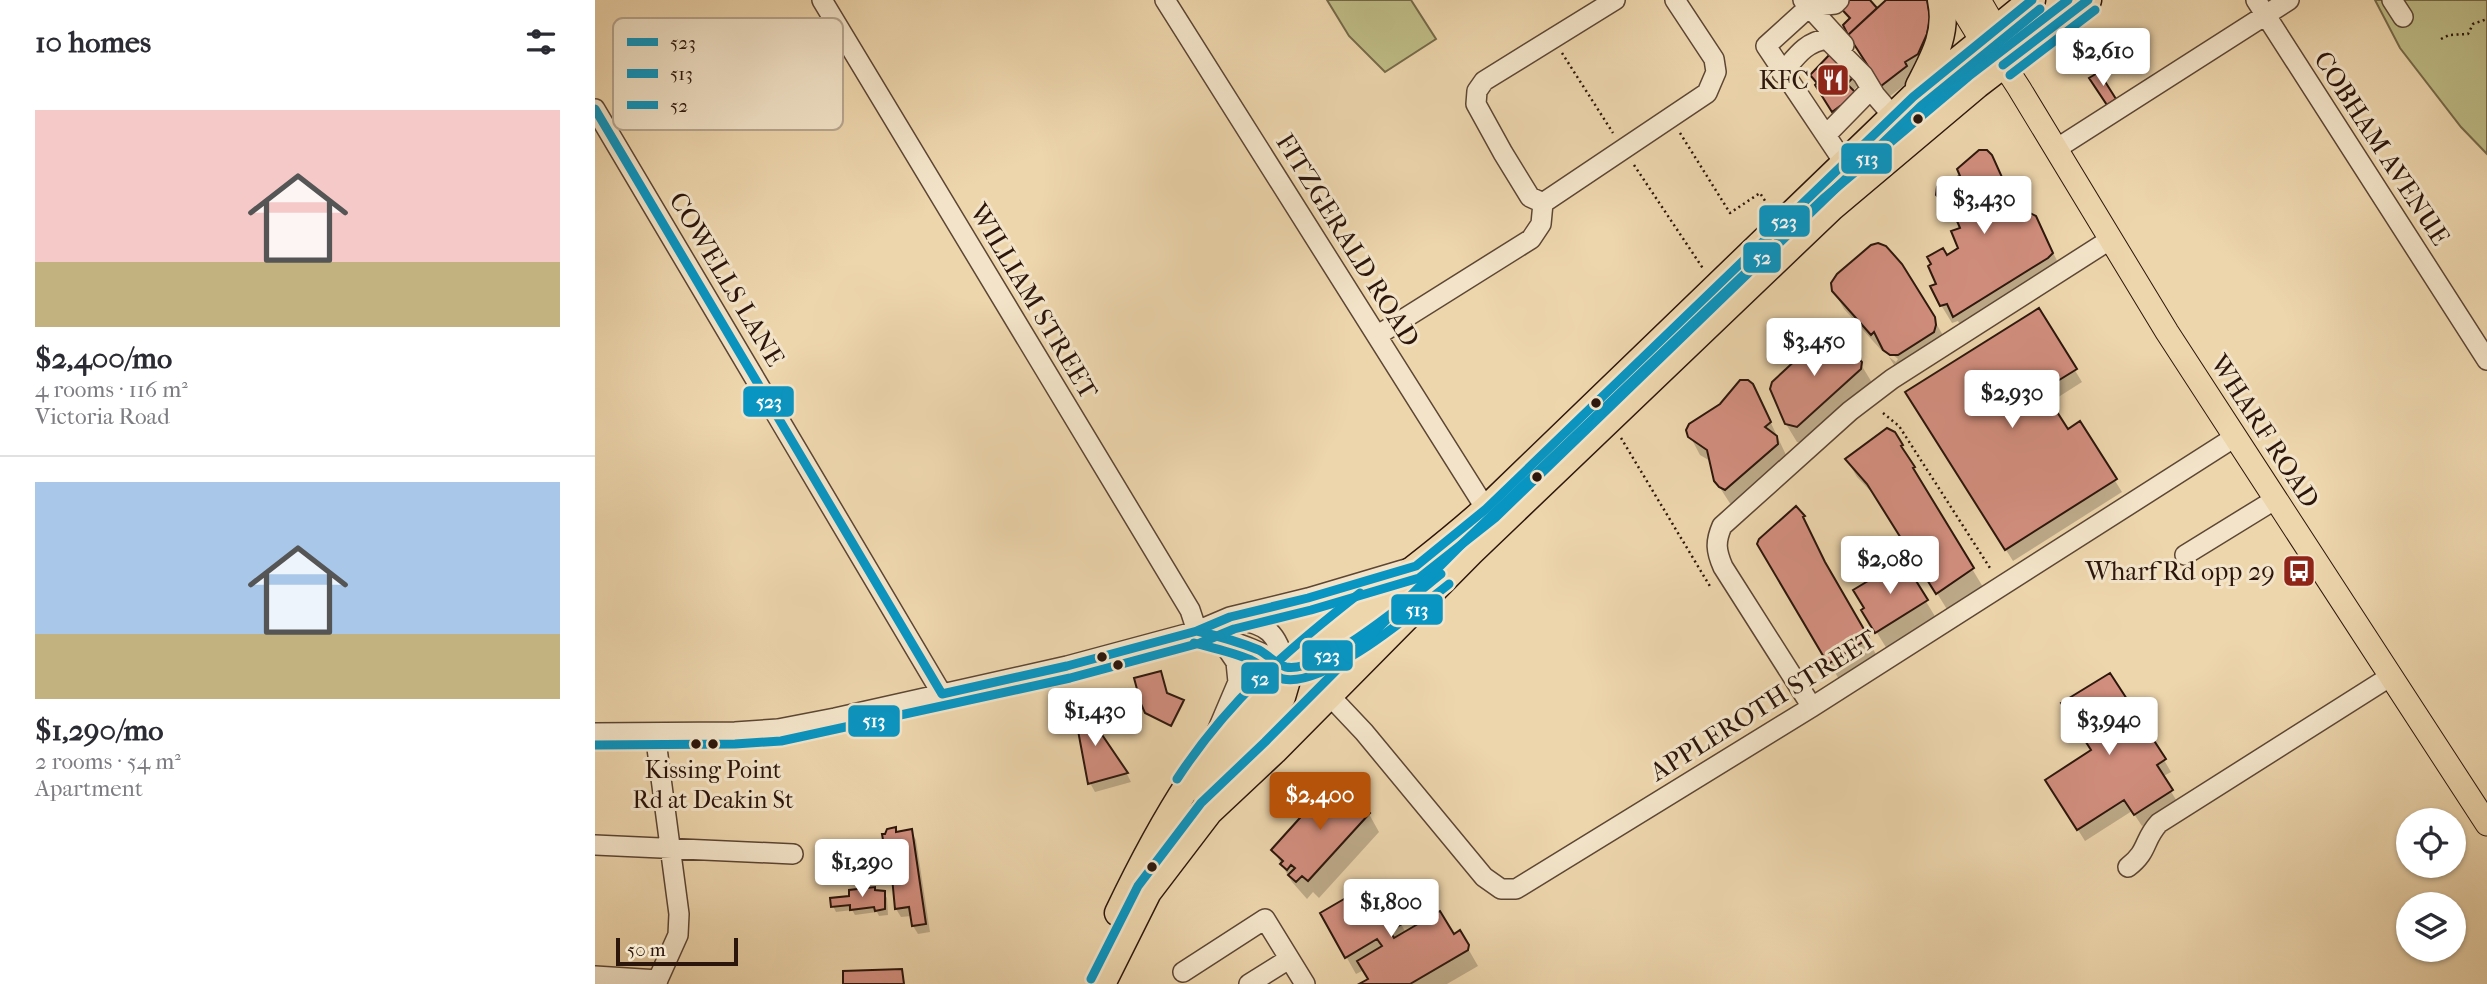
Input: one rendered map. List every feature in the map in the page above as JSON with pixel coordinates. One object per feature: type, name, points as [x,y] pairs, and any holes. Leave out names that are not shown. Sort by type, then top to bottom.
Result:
[{"type":"highway","points":[[1913,97],[1938,49],[1943,29],[1941,0]]},
{"type":"highway","points":[[1084,984],[1158,832],[1206,756],[1231,725],[1287,667],[1322,637],[1486,509],[1913,97],[2032,0]]},
{"type":"highway","points":[[1148,892],[1209,812],[1471,552],[1831,208],[1904,145],[2088,0]]},
{"type":"highway","points":[[1287,667],[1326,658],[1375,625],[1471,552]]},
{"type":"highway","points":[[1102,984],[1176,839],[1282,697],[1287,680],[1287,667]]},
{"type":"main road","points":[[1958,0],[1989,35]]},
{"type":"main road","points":[[1979,0],[1989,35]]},
{"type":"main road","name":"WHARF ROAD","points":[[1989,35],[2004,65],[2167,332],[2487,824]]},
{"type":"street","name":"WILLIAM STREET","points":[[822,0],[833,18]]},
{"type":"street","points":[[1542,203],[1530,197],[1503,153],[1476,104],[1477,91],[1485,81],[1615,0]]},
{"type":"street","points":[[1542,203],[1707,93],[1716,72],[1714,59],[1675,0]]},
{"type":"street","points":[[1839,0],[1835,4],[1806,4],[1766,46],[1845,164]]},
{"type":"street","points":[[2056,149],[2260,8],[2289,0]]},
{"type":"street","name":"FITZGERALD ROAD","points":[[1169,1],[1486,509]]},
{"type":"street","points":[[1806,4],[1866,68],[1871,89]]},
{"type":"street","name":"COBHAM AVENUE","points":[[2260,8],[2487,360]]},
{"type":"street","name":"WILLIAM STREET","points":[[843,35],[1190,610],[1197,631]]},
{"type":"street","points":[[1782,73],[1805,46],[1815,40],[1827,39],[1863,75],[1893,116]]},
{"type":"street","points":[[1826,135],[1871,89]]},
{"type":"street","name":"COWELLS LANE","points":[[595,108],[942,694]]},
{"type":"street","points":[[1378,335],[1531,239],[1541,224],[1542,203]]},
{"type":"street","points":[[1812,707],[1717,554],[1716,540],[1722,526],[1850,411],[1892,379],[2111,239]]},
{"type":"street","name":"APPLEROTH STREET","points":[[1329,695],[1494,886],[1508,891],[1516,889],[1812,707],[2235,437]]},
{"type":"street","points":[[2185,555],[2276,499]]},
{"type":"street","points":[[595,733],[778,729],[1067,666],[1197,631],[1230,617],[1308,598],[1416,566]]},
{"type":"street","points":[[1230,617],[1256,624],[1271,633],[1276,638],[1287,667]]},
{"type":"street","points":[[1197,631],[1241,643],[1265,653],[1287,667]]},
{"type":"street","points":[[1206,756],[1238,682],[1236,662],[1220,638]]},
{"type":"street","points":[[2128,867],[2143,854],[2151,832],[2159,823],[2391,676]]},
{"type":"street","points":[[595,976],[657,982],[678,934],[679,914],[655,733]]},
{"type":"street","points":[[595,845],[793,853]]},
{"type":"street","points":[[1183,972],[1265,919],[1305,984]]},
{"type":"street","points":[[1249,984],[1289,959]]},
{"type":"path","points":[[2441,39],[2449,35],[2468,34],[2473,24],[2487,19]]},
{"type":"path","points":[[1553,39],[1707,275]]},
{"type":"path","points":[[1671,118],[1730,213],[1760,193],[1771,210]]},
{"type":"path","points":[[1883,413],[1899,426],[1990,568]]},
{"type":"path","points":[[1621,439],[1711,588]]},
{"type":"shaded area","points":[[1327,0],[1411,0],[1436,39],[1385,72],[1349,36]]},
{"type":"shaded area","points":[[2375,0],[2487,0],[2487,154],[2461,127],[2400,48]]},
{"type":"building","points":[[1833,0],[1870,0],[1877,8],[1848,35],[1843,25],[1850,18]]},
{"type":"building","points":[[1886,0],[1927,0],[1930,18],[1927,34],[1918,54],[1905,62],[1907,66],[1881,86],[1848,35]]},
{"type":"building","points":[[2106,37],[2117,55],[2090,71],[2079,54]]},
{"type":"building","points":[[1833,51],[1857,73],[1847,84],[1857,94],[1843,109],[1840,106],[1832,112],[1810,75]]},
{"type":"building","points":[[2099,72],[2116,99],[2107,105],[2089,78]]},
{"type":"building","points":[[1979,150],[1987,150],[1992,155],[2005,184],[2024,203],[2019,216],[2030,213],[2036,216],[2053,253],[1953,317],[1947,304],[1940,306],[1930,286],[1936,284],[1927,257],[1943,248],[1947,255],[1958,248],[1951,231],[1960,228],[1955,216],[1936,195],[1937,187],[1941,182],[1960,176],[1957,169]]},
{"type":"building","points":[[1878,243],[1886,246],[1902,264],[1935,317],[1934,332],[1898,355],[1890,355],[1883,350],[1874,332],[1871,335],[1832,291],[1831,283],[1837,274],[1871,245]]},
{"type":"building","points":[[2039,308],[2077,369],[2043,390],[2068,429],[2080,421],[2117,479],[2005,550],[1905,392]]},
{"type":"building","points":[[1826,332],[1833,332],[1862,362],[1861,369],[1797,427],[1785,424],[1770,389],[1772,382]]},
{"type":"building","points":[[1740,380],[1748,380],[1753,384],[1771,422],[1765,427],[1777,436],[1778,444],[1725,490],[1714,481],[1707,450],[1688,437],[1686,430],[1689,424],[1720,404]]},
{"type":"building","points":[[1887,428],[1895,432],[1915,467],[1913,468],[1974,568],[1936,594],[1867,484],[1845,459]]},
{"type":"building","points":[[1796,506],[1805,516],[1803,517],[1825,562],[1869,638],[1828,664],[1757,544],[1759,539]]},
{"type":"building","points":[[1903,560],[1928,600],[1875,633],[1853,590]]},
{"type":"building","points":[[1161,671],[1167,693],[1184,700],[1171,726],[1145,713],[1134,678]]},
{"type":"building","points":[[2110,673],[2166,759],[2157,765],[2173,790],[2134,815],[2124,800],[2077,830],[2045,780],[2091,750],[2061,703]]},
{"type":"building","points":[[1073,692],[1128,773],[1088,784],[1071,693]]},
{"type":"building","points":[[1335,779],[1370,813],[1308,881],[1302,876],[1296,882],[1288,875],[1295,868],[1291,865],[1287,870],[1280,864],[1283,861],[1271,850]]},
{"type":"building","points":[[896,827],[896,832],[912,829],[926,924],[912,926],[909,907],[895,909],[892,877],[886,877],[886,873],[882,873],[880,859],[886,858],[882,834],[885,834],[887,829]]},
{"type":"building","points":[[1375,881],[1402,924],[1390,931],[1394,938],[1440,911],[1454,934],[1460,930],[1469,945],[1468,950],[1410,984],[1359,984],[1368,979],[1357,961],[1382,946],[1377,939],[1345,958],[1320,913]]},
{"type":"building","points":[[875,887],[875,890],[885,891],[885,909],[875,911],[874,907],[850,910],[850,905],[831,907],[830,898],[849,896],[849,890]]},
{"type":"building","points":[[902,969],[904,984],[843,984],[843,971]]},
{"type":"transit line","name":"523","points":[[942,694],[1067,666],[1197,631],[1230,617],[1308,598],[1416,566],[1486,509],[1913,97],[2032,0]]},
{"type":"transit line","name":"52","points":[[1091,979],[1138,886],[1201,803],[1463,543],[1823,199],[1969,76],[2068,0]]},
{"type":"transit line","name":"523","points":[[2003,65],[2088,0]]},
{"type":"transit line","name":"513","points":[[595,745],[781,741],[1070,678],[1200,643],[1234,629],[1311,610],[1419,578],[1495,518],[1921,106],[2040,9]]},
{"type":"transit line","name":"513","points":[[2010,75],[2095,10]]},
{"type":"transit line","name":"523","points":[[595,109],[942,694]]},
{"type":"transit line","name":"523","points":[[1197,631],[1259,650],[1283,666],[1302,666],[1322,659],[1367,632],[1441,574]]},
{"type":"transit line","name":"513","points":[[1194,643],[1251,660],[1283,679],[1301,679],[1322,672],[1370,645],[1449,584]]},
{"type":"transit line","name":"52","points":[[1177,779],[1217,725],[1260,678],[1360,593]]},
{"type":"place","name":"KFC","points":[[1833,80]]},
{"type":"place","name":"Wharf Rd opp 29","points":[[2299,571]]},
{"type":"place","name":"Kissing Point Rd at Deakin St","points":[[713,744]]}]
